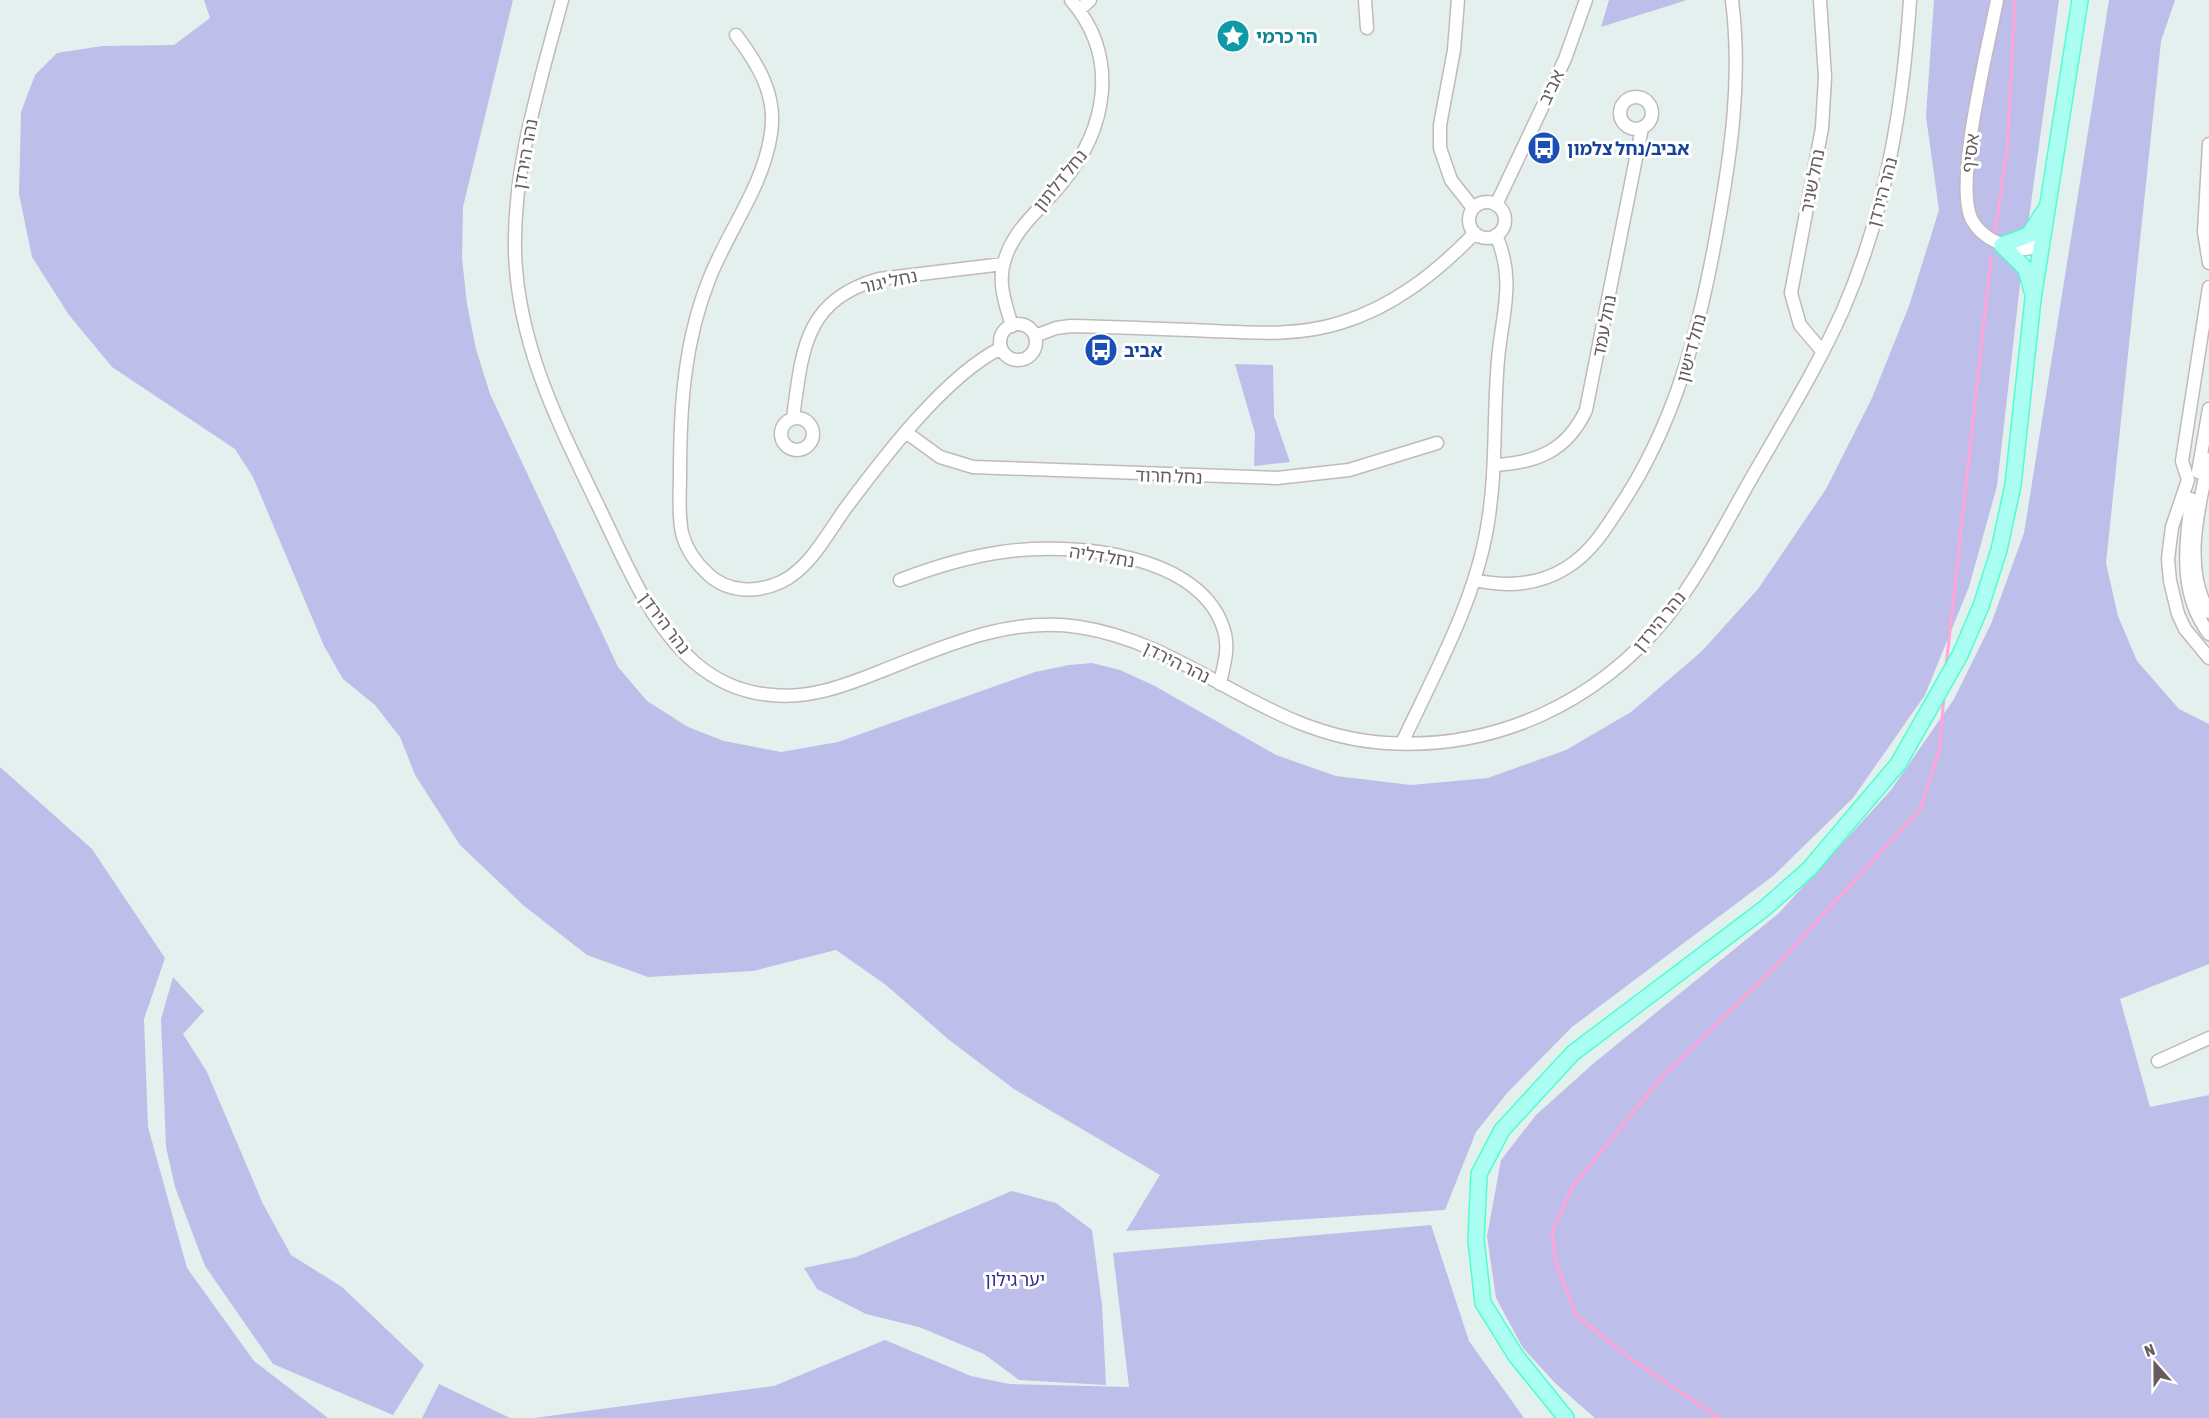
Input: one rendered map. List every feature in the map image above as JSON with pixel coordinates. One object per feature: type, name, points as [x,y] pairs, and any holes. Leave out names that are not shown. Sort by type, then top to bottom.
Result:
[{"type":"main road","points":[[1566,1418],[1516,1356],[1483,1303],[1476,1240],[1479,1174],[1502,1130],[1573,1053],[1609,1023],[1710,951],[1809,869],[1898,764],[1960,655],[1981,606],[1998,550],[2020,437],[2033,299],[2080,0]]},
{"type":"main road","points":[[2033,299],[2026,270],[2002,245],[2029,235],[2048,205]]},
{"type":"street","name":"נהר הירדן","points":[[562,0],[531,119],[520,179],[515,254],[522,314],[539,377],[553,411],[636,584],[675,642],[695,663],[739,689],[762,695],[786,696],[837,688],[982,633],[1026,626],[1077,626],[1134,641],[1257,705],[1299,724],[1333,735],[1381,743],[1431,744],[1481,737],[1531,721],[1580,696],[1626,661],[1668,616],[1705,559],[1822,352],[1856,278],[1885,183],[1902,93],[1910,0]]},
{"type":"street","name":"נחל דלתון","points":[[1012,326],[1003,294],[1003,264],[1019,230],[1083,157],[1096,128],[1102,97],[1101,66],[1094,37],[1080,10],[1071,0]]},
{"type":"street","points":[[1080,10],[1090,0]]},
{"type":"street","points":[[1365,0],[1367,28]]},
{"type":"street","points":[[1458,0],[1454,50],[1440,125],[1440,148],[1451,180],[1473,208]]},
{"type":"street","name":"אביב","points":[[1496,205],[1565,59],[1586,0]]},
{"type":"street","name":"נחל דישון","points":[[1474,580],[1497,585],[1527,584],[1553,575],[1576,561],[1603,533],[1659,441],[1679,390],[1693,345],[1731,149],[1737,76],[1732,0]]},
{"type":"street","name":"נחל שניר","points":[[1820,0],[1825,59],[1824,111],[1791,293],[1800,325],[1822,352]]},
{"type":"street","name":"אסיף","points":[[1997,0],[1970,148],[1966,196],[1972,221],[1990,239],[2025,251],[2036,246],[2044,237]]},
{"type":"street","points":[[736,35],[763,76],[770,95],[772,132],[756,182],[710,276],[688,350],[681,411],[682,533],[689,551],[706,572],[728,586],[746,590],[764,588],[783,580],[803,566],[864,484],[907,433],[960,376],[985,356],[1001,348]]},
{"type":"street","name":"נחל עמד","points":[[1494,465],[1523,462],[1555,450],[1572,434],[1586,410],[1642,128]]},
{"type":"street","points":[[2209,144],[2204,232],[2209,263]]},
{"type":"street","points":[[1483,202],[1496,205],[1503,214],[1504,222],[1496,235],[1485,237],[1475,233],[1469,221],[1473,208],[1483,202]]},
{"type":"street","points":[[1035,336],[1056,328],[1071,326],[1270,334],[1306,331],[1339,324],[1399,297],[1425,279],[1475,233]]},
{"type":"street","points":[[1402,743],[1458,623],[1474,580],[1488,522],[1494,465],[1498,361],[1508,282],[1504,254],[1496,235]]},
{"type":"street","name":"נחל יגור","points":[[793,418],[806,341],[818,318],[836,298],[863,284],[879,279],[1003,264]]},
{"type":"street","points":[[2209,286],[2182,461],[2197,482],[2196,574],[2199,590],[2209,612]]},
{"type":"street","points":[[1012,326],[1025,326],[1035,336],[1034,349],[1024,359],[1011,358],[1001,348],[1002,335],[1012,326]]},
{"type":"street","points":[[2209,409],[2184,562],[2187,586],[2195,610],[2209,634]]},
{"type":"street","name":"נחל חרוד","points":[[907,433],[940,457],[981,468],[1248,479],[1305,476],[1349,470],[1437,442]]},
{"type":"street","points":[[2197,482],[2180,499],[2169,540],[2170,581],[2178,614],[2185,629],[2209,658]]},
{"type":"street","name":"נחל דליה","points":[[900,580],[960,560],[1030,549],[1056,549],[1110,555],[1167,570],[1198,590],[1212,605],[1222,624],[1227,651],[1220,684]]},
{"type":"street","points":[[2158,1061],[2209,1038]]},
{"type":"green space","points":[[204,0],[513,0],[463,207],[462,258],[467,304],[476,349],[490,394],[618,667],[647,701],[688,727],[724,741],[781,752],[838,742],[1035,672],[1092,663],[1120,670],[1153,685],[1276,755],[1336,776],[1411,785],[1488,778],[1566,750],[1631,712],[1702,651],[1758,589],[1826,489],[1872,398],[1909,306],[1939,210],[1926,116],[1934,0],[2059,0],[2021,276],[1997,486],[1969,587],[1925,695],[1853,798],[1773,876],[1572,1027],[1508,1092],[1476,1132],[1445,1210],[1126,1231],[1160,1175],[1014,1089],[948,1039],[886,985],[836,950],[753,971],[648,977],[587,955],[523,905],[460,845],[415,775],[400,737],[375,705],[343,679],[324,646],[253,477],[235,449],[112,367],[69,315],[32,257],[19,194],[21,112],[35,75],[57,53],[102,46],[174,45],[210,18]]},
{"type":"green space","points":[[1609,0],[1687,0],[1601,27]]},
{"type":"green space","points":[[2109,0],[2175,0],[2161,41],[2106,563],[2118,616],[2137,661],[2179,709],[2209,724],[2209,964],[2120,999],[2150,1107],[2209,1095],[2209,1418],[1595,1418],[1556,1384],[1523,1348],[1496,1298],[1487,1236],[1501,1160],[1536,1115],[1594,1063],[1779,913],[1891,790],[1954,699],[1991,624],[2024,533]]},
{"type":"green space","points":[[1235,364],[1273,365],[1274,416],[1290,462],[1254,466],[1255,433]]},
{"type":"green space","points":[[0,767],[92,849],[165,958],[144,1019],[148,1127],[187,1268],[254,1361],[328,1418],[0,1418]]},
{"type":"green space","points":[[173,977],[204,1011],[183,1034],[207,1072],[263,1204],[291,1255],[342,1287],[424,1365],[393,1415],[273,1364],[205,1266],[175,1187],[166,1147],[161,1019]]},
{"type":"green space","name":"יער גילון","points":[[1012,1191],[1056,1203],[1092,1230],[1102,1305],[1106,1385],[1019,1380],[984,1354],[919,1327],[866,1314],[817,1289],[804,1268],[856,1257]]},
{"type":"green space","points":[[1431,1225],[1469,1341],[1524,1418],[534,1418],[774,1386],[885,1340],[971,1376],[1009,1384],[1129,1387],[1113,1253]]},
{"type":"green space","points":[[439,1384],[510,1418],[422,1418]]},
{"type":"waterway","points":[[1995,231],[2007,151],[2015,0]]},
{"type":"waterway","points":[[1946,667],[1991,258]]},
{"type":"waterway","points":[[1719,1418],[1631,1359],[1576,1315],[1556,1263],[1552,1232],[1572,1187],[1661,1078],[1776,966],[1921,808],[1939,751],[1944,696]]},
{"type":"place","name":"הר כרמי","points":[[1233,36]]},
{"type":"place","name":"אביב/נחל צלמון","points":[[1544,148]]},
{"type":"place","name":"אביב","points":[[1101,350]]}]
